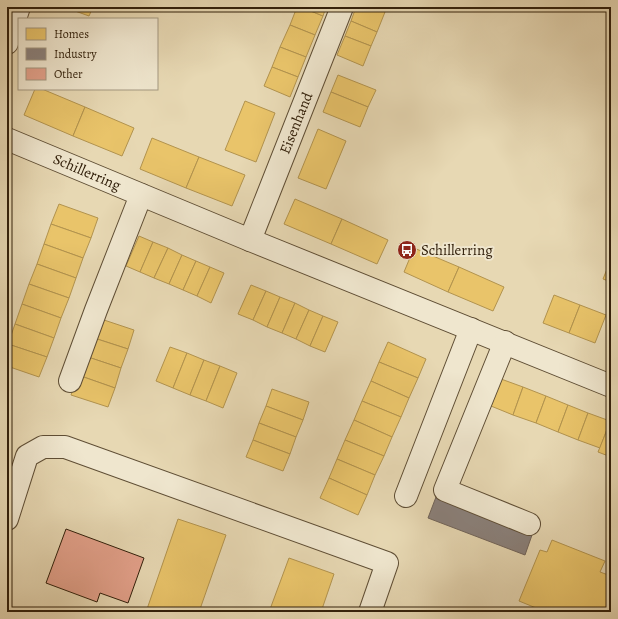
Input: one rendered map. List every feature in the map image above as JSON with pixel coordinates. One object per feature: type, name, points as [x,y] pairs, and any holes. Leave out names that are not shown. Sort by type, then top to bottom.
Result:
[{"type":"street","points":[[7,43],[19,7]]},
{"type":"street","name":"Eisenhand","points":[[250,240],[342,7]]},
{"type":"street","name":"Schillerring","points":[[7,139],[250,240],[611,386]]},
{"type":"street","points":[[70,381],[141,195]]},
{"type":"street","points":[[406,496],[471,329]]},
{"type":"street","points":[[504,342],[445,490],[529,524]]},
{"type":"street","points":[[7,519],[28,456],[43,447],[65,447],[387,563],[370,612]]},
{"type":"building: Homes","points":[[64,7],[93,7],[89,16]]},
{"type":"building: Homes","points":[[297,7],[301,7],[323,16],[315,35],[290,25]]},
{"type":"building: Homes","points":[[301,7],[326,7],[323,16]]},
{"type":"building: Homes","points":[[356,7],[373,7],[385,12],[377,32],[351,21]]},
{"type":"building: Homes","points":[[351,21],[377,32],[371,46],[345,36]]},
{"type":"building: Homes","points":[[290,25],[315,35],[306,57],[280,47]]},
{"type":"building: Homes","points":[[345,36],[371,46],[363,66],[337,55]]},
{"type":"building: Homes","points":[[280,47],[306,57],[298,77],[272,67]]},
{"type":"building: Homes","points":[[272,67],[298,77],[290,97],[264,86]]},
{"type":"building: Homes","points":[[338,75],[376,90],[368,107],[331,92]]},
{"type":"building: Homes","points":[[35,90],[44,90],[85,107],[73,136],[24,115]]},
{"type":"building: Homes","points":[[331,92],[368,107],[360,127],[323,112]]},
{"type":"building: Homes","points":[[245,101],[275,113],[256,162],[225,150]]},
{"type":"building: Homes","points":[[85,107],[134,128],[122,156],[73,136]]},
{"type":"building: Homes","points":[[318,129],[346,141],[326,189],[298,178]]},
{"type":"building: Homes","points":[[152,138],[199,157],[186,188],[140,169]]},
{"type":"building: Homes","points":[[199,157],[245,175],[232,206],[186,188]]},
{"type":"building: Homes","points":[[295,199],[342,219],[331,244],[284,224]]},
{"type":"building: Homes","points":[[59,204],[98,218],[91,238],[51,224]]},
{"type":"building: Homes","points":[[342,219],[388,240],[377,264],[331,244]]},
{"type":"building: Homes","points":[[51,224],[91,238],[83,258],[44,244]]},
{"type":"building: Homes","points":[[139,236],[153,242],[140,272],[126,266]]},
{"type":"building: Homes","points":[[153,242],[168,248],[154,278],[140,272]]},
{"type":"building: Homes","points":[[44,244],[83,258],[76,278],[37,264]]},
{"type":"building: Homes","points":[[168,248],[182,255],[169,284],[154,278]]},
{"type":"building: Homes","points":[[414,248],[459,267],[448,292],[404,272]]},
{"type":"building: Homes","points":[[182,255],[196,261],[183,290],[169,284]]},
{"type":"building: Homes","points":[[611,259],[611,282],[603,279]]},
{"type":"building: Homes","points":[[196,261],[210,267],[197,296],[183,290]]},
{"type":"building: Homes","points":[[37,264],[76,278],[69,298],[29,284]]},
{"type":"building: Homes","points":[[210,267],[224,273],[211,303],[197,296]]},
{"type":"building: Homes","points":[[459,267],[504,287],[493,311],[448,292]]},
{"type":"building: Homes","points":[[29,284],[69,298],[61,318],[22,304]]},
{"type":"building: Homes","points":[[251,285],[266,291],[253,320],[238,314]]},
{"type":"building: Homes","points":[[266,291],[280,297],[267,327],[253,320]]},
{"type":"building: Homes","points":[[554,295],[580,305],[569,333],[543,323]]},
{"type":"building: Homes","points":[[280,297],[295,303],[282,333],[267,327]]},
{"type":"building: Homes","points":[[295,303],[309,310],[296,339],[282,333]]},
{"type":"building: Homes","points":[[22,304],[61,318],[54,338],[15,324]]},
{"type":"building: Homes","points":[[580,305],[606,315],[595,343],[569,333]]},
{"type":"building: Homes","points":[[309,310],[323,316],[310,346],[296,339]]},
{"type":"building: Homes","points":[[323,316],[338,322],[325,352],[310,346]]},
{"type":"building: Homes","points":[[98,318],[134,330],[128,349],[91,337]]},
{"type":"building: Homes","points":[[15,324],[54,338],[47,357],[8,344]]},
{"type":"building: Homes","points":[[91,337],[128,349],[121,368],[85,356]]},
{"type":"building: Homes","points":[[388,342],[426,359],[418,378],[379,362]]},
{"type":"building: Homes","points":[[8,344],[47,357],[39,377],[7,366]]},
{"type":"building: Homes","points":[[170,347],[187,353],[173,388],[156,381]]},
{"type":"building: Homes","points":[[187,353],[204,360],[190,395],[173,388]]},
{"type":"building: Homes","points":[[85,356],[121,368],[115,388],[78,375]]},
{"type":"building: Homes","points":[[204,360],[220,366],[206,401],[190,395]]},
{"type":"building: Homes","points":[[379,362],[418,378],[409,398],[371,381]]},
{"type":"building: Homes","points":[[220,366],[237,373],[223,408],[206,401]]},
{"type":"building: Homes","points":[[78,375],[115,388],[108,407],[71,395]]},
{"type":"building: Homes","points":[[501,379],[523,387],[513,415],[491,406]]},
{"type":"building: Homes","points":[[371,381],[409,398],[401,417],[362,401]]},
{"type":"building: Homes","points":[[523,387],[546,396],[536,423],[513,415]]},
{"type":"building: Homes","points":[[272,389],[309,402],[303,420],[266,406]]},
{"type":"building: Homes","points":[[546,396],[568,405],[558,432],[536,423]]},
{"type":"building: Homes","points":[[362,401],[401,417],[392,437],[354,420]]},
{"type":"building: Homes","points":[[568,405],[588,413],[578,440],[558,432]]},
{"type":"building: Homes","points":[[266,406],[303,420],[296,437],[259,423]]},
{"type":"building: Homes","points":[[588,413],[610,421],[600,448],[578,440]]},
{"type":"building: Homes","points":[[354,420],[392,437],[384,456],[345,440]]},
{"type":"building: Homes","points":[[259,423],[296,437],[290,454],[253,440]]},
{"type":"building: Homes","points":[[609,425],[611,426],[611,457],[598,452]]},
{"type":"building: Homes","points":[[253,440],[290,454],[283,471],[246,457]]},
{"type":"building: Homes","points":[[345,440],[384,456],[375,475],[337,459]]},
{"type":"building: Homes","points":[[337,459],[375,475],[367,495],[329,478]]},
{"type":"building: Homes","points":[[329,478],[367,495],[358,515],[320,498]]},
{"type":"building: Homes","points":[[178,519],[226,535],[199,612],[146,612]]},
{"type":"building: Homes","points":[[552,540],[605,561],[600,572],[611,576],[611,612],[546,612],[519,601],[540,550],[547,552]]},
{"type":"building: Homes","points":[[289,558],[334,574],[321,612],[269,612]]},
{"type":"building: Industry","points":[[436,497],[532,535],[525,555],[428,518]]},
{"type":"building: Other","points":[[66,529],[144,558],[128,603],[100,593],[97,602],[46,583]]},
{"type":"place","name":"Schillerring","points":[[407,250]]}]
